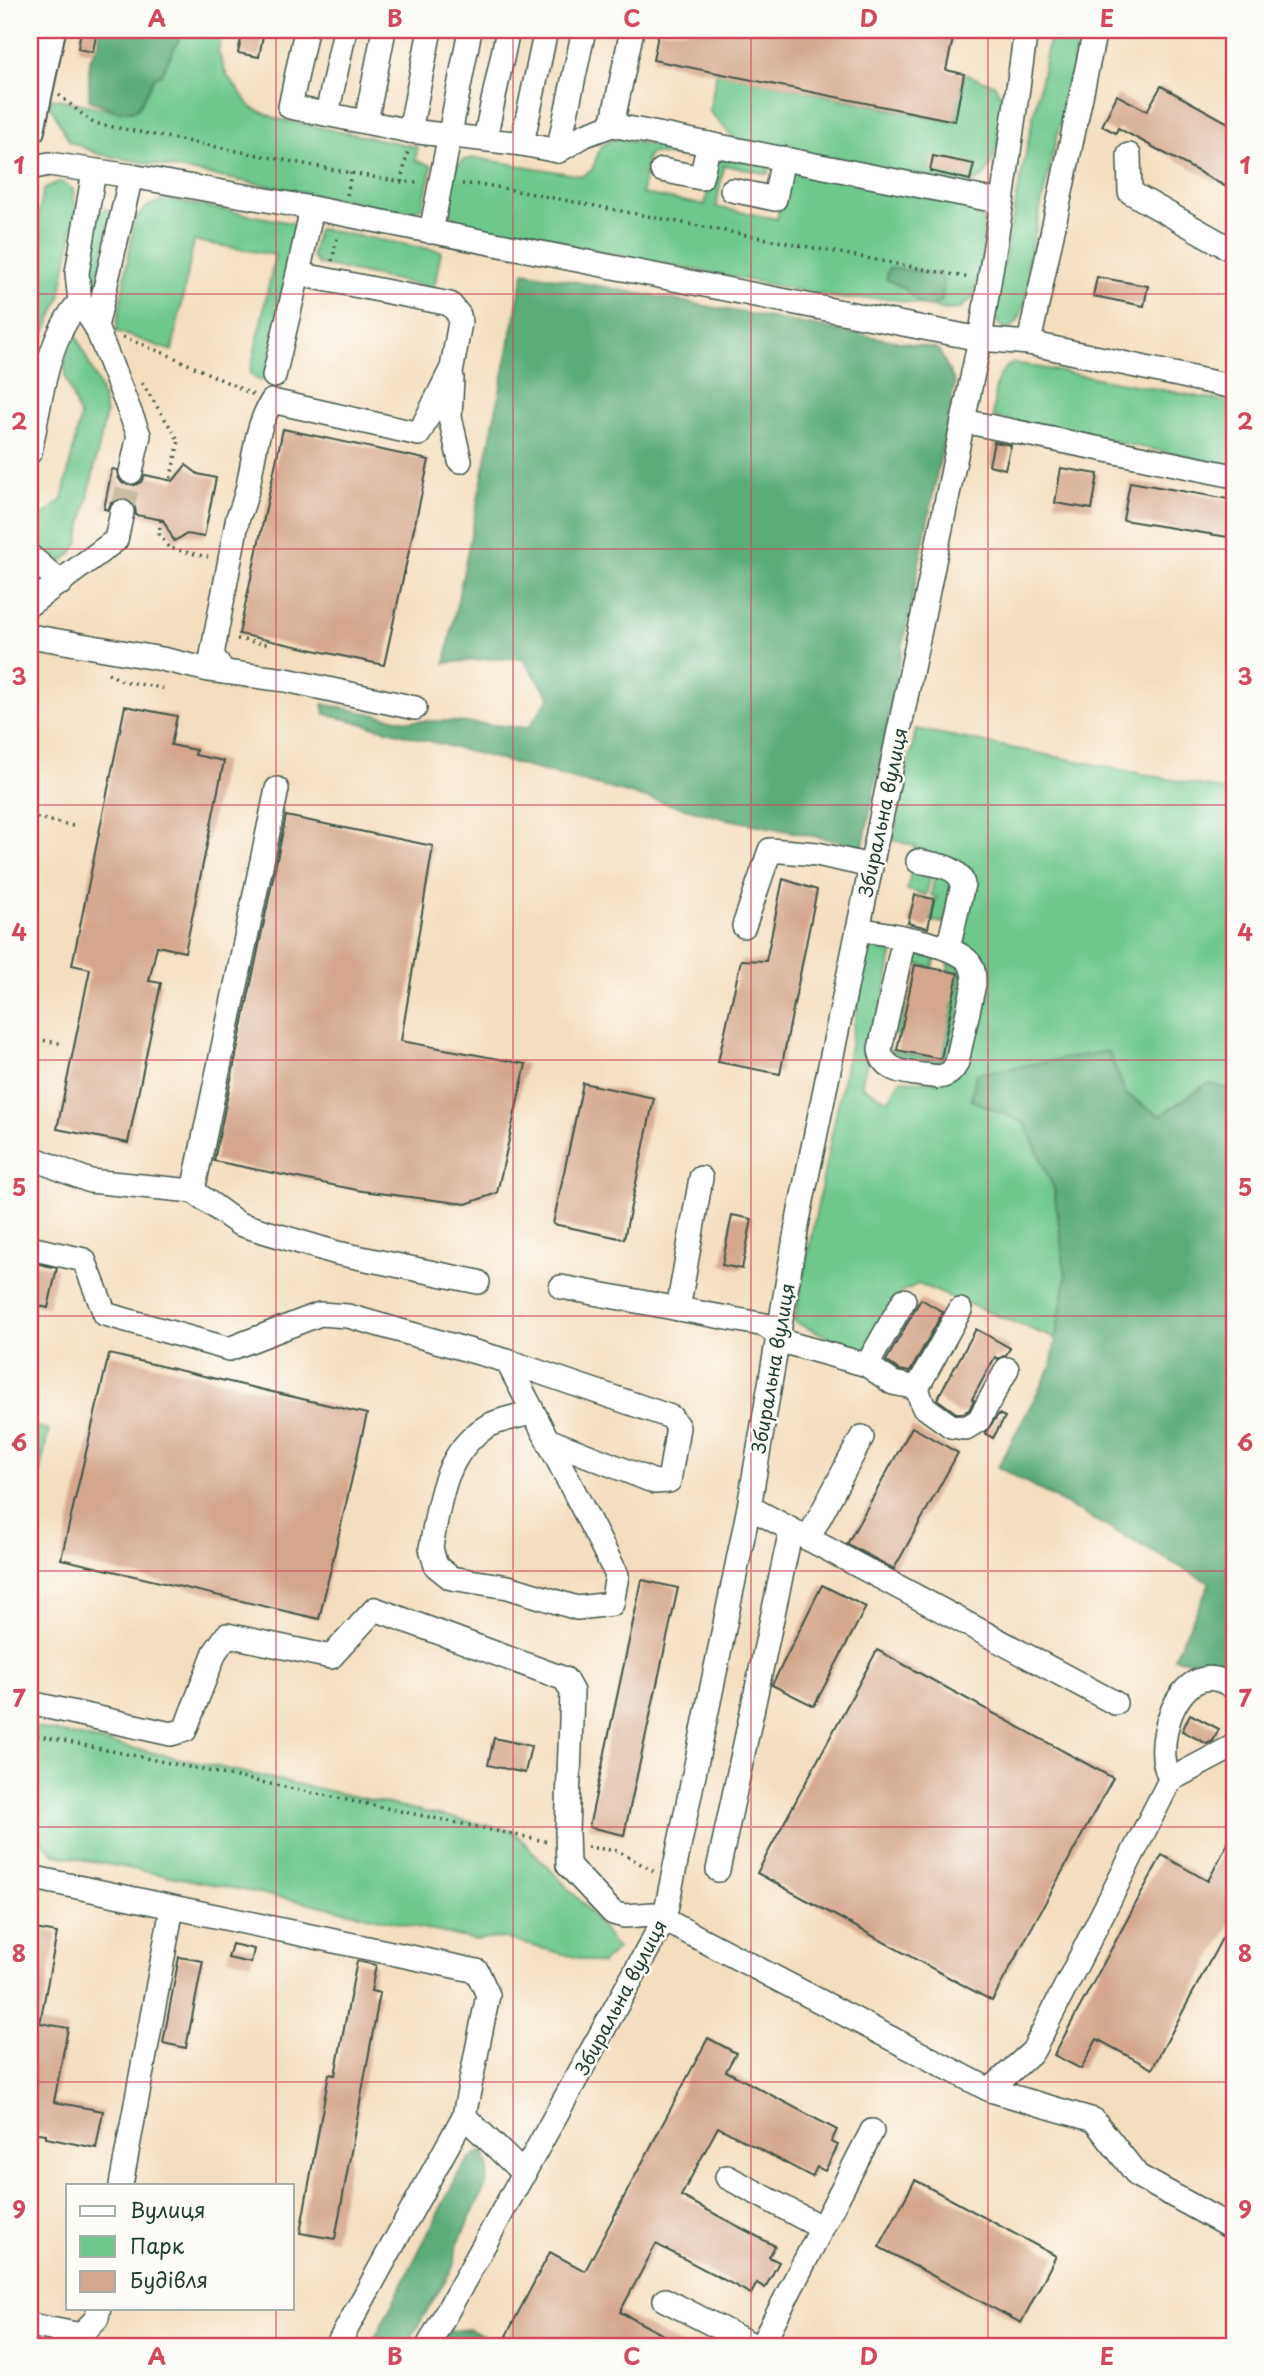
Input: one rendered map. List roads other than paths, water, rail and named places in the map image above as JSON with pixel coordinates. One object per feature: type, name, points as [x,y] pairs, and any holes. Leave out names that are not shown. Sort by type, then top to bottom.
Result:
[{"type":"main road","points":[[30,130],[51,30]]},
{"type":"street","points":[[306,30],[290,107],[410,131],[485,139],[558,151],[585,135],[612,125],[1002,202]]},
{"type":"street","points":[[327,114],[345,30]]},
{"type":"street","points":[[366,122],[384,30]]},
{"type":"street","points":[[410,131],[430,30]]},
{"type":"street","points":[[431,232],[470,30]]},
{"type":"street","points":[[485,139],[508,30]]},
{"type":"street","points":[[522,144],[546,30]]},
{"type":"street","points":[[558,151],[584,30]]},
{"type":"street","points":[[612,125],[632,30]]},
{"type":"street","name":"Збиральна вулиця","points":[[428,2346],[664,1920],[749,1507],[798,1220],[980,339],[1026,30]]},
{"type":"street","points":[[1029,343],[1095,30]]},
{"type":"street","points":[[662,170],[701,178],[709,144]]},
{"type":"street","points":[[1129,155],[1130,192],[1234,251]]},
{"type":"street","points":[[732,190],[775,200],[783,158]]},
{"type":"street","points":[[30,168],[49,164],[94,170],[312,208],[980,339],[1029,343],[1234,387]]},
{"type":"street","points":[[94,170],[77,273],[79,302],[106,330],[139,435],[131,472]]},
{"type":"street","points":[[106,330],[131,176]]},
{"type":"street","points":[[274,376],[312,208]]},
{"type":"street","points":[[298,274],[450,304],[459,315],[460,322],[452,368],[450,417],[460,461]]},
{"type":"street","points":[[30,452],[53,349],[67,316],[79,302]]},
{"type":"street","points":[[224,672],[212,655],[216,631],[238,517],[245,503],[262,416],[272,401],[419,434],[452,368]]},
{"type":"street","points":[[963,421],[1234,476]]},
{"type":"street","points":[[30,604],[116,540],[122,512]]},
{"type":"street","points":[[30,556],[61,583]]},
{"type":"street","points":[[30,636],[224,672],[286,680],[415,708]]},
{"type":"street","points":[[193,1191],[277,789]]},
{"type":"street","points":[[744,926],[770,850],[817,854],[871,866]]},
{"type":"street","points":[[918,861],[951,869],[962,879],[948,949]]},
{"type":"street","points":[[858,929],[904,938],[948,949],[969,963],[974,976],[955,1068],[950,1074],[938,1077],[891,1069],[881,1058],[880,1049],[904,938]]},
{"type":"street","points":[[30,1157],[90,1181],[193,1191],[239,1224],[337,1253],[478,1282]]},
{"type":"street","points":[[678,1309],[701,1178]]},
{"type":"street","points":[[30,1248],[83,1260],[105,1314],[229,1349],[320,1314],[348,1316],[507,1361],[671,1417],[678,1427],[668,1481],[655,1482],[548,1440]]},
{"type":"street","points":[[561,1287],[765,1325],[788,1343],[867,1365],[893,1383],[917,1388]]},
{"type":"street","points":[[867,1365],[904,1300]]},
{"type":"street","points":[[960,1310],[917,1388],[923,1406],[951,1426],[966,1428],[979,1420],[1007,1369]]},
{"type":"street","points":[[507,1361],[617,1575],[612,1604],[577,1608],[508,1587],[451,1578],[443,1573],[432,1557],[431,1548],[447,1474],[463,1447],[487,1427],[533,1412]]},
{"type":"street","points":[[718,1871],[799,1534],[862,1437]]},
{"type":"street","points":[[749,1507],[1115,1703]]},
{"type":"street","points":[[30,1703],[172,1734],[185,1730],[210,1664],[227,1635],[331,1657],[375,1609],[565,1678],[572,1692],[568,1865],[613,1913],[624,1916],[653,1914],[990,2090],[1094,2120],[1138,2176],[1234,2229]]},
{"type":"street","points":[[1170,1780],[1164,1762],[1167,1726],[1181,1692],[1199,1680],[1211,1678],[1234,1688]]},
{"type":"street","points":[[990,2090],[1033,2051],[1170,1780],[1234,1746]]},
{"type":"street","points":[[30,1877],[477,1971],[488,1995],[464,2116],[337,2346]]},
{"type":"street","points":[[121,2184],[172,1908]]},
{"type":"street","points":[[464,2116],[524,2174]]},
{"type":"street","points":[[761,2346],[872,2131]]},
{"type":"street","points":[[727,2177],[822,2228]]},
{"type":"street","points":[[665,2300],[755,2346]]},
{"type":"street","points":[[30,2325],[81,2335],[97,2318],[99,2310]]},
{"type":"tunnel","points":[[122,512],[131,472]]}]
